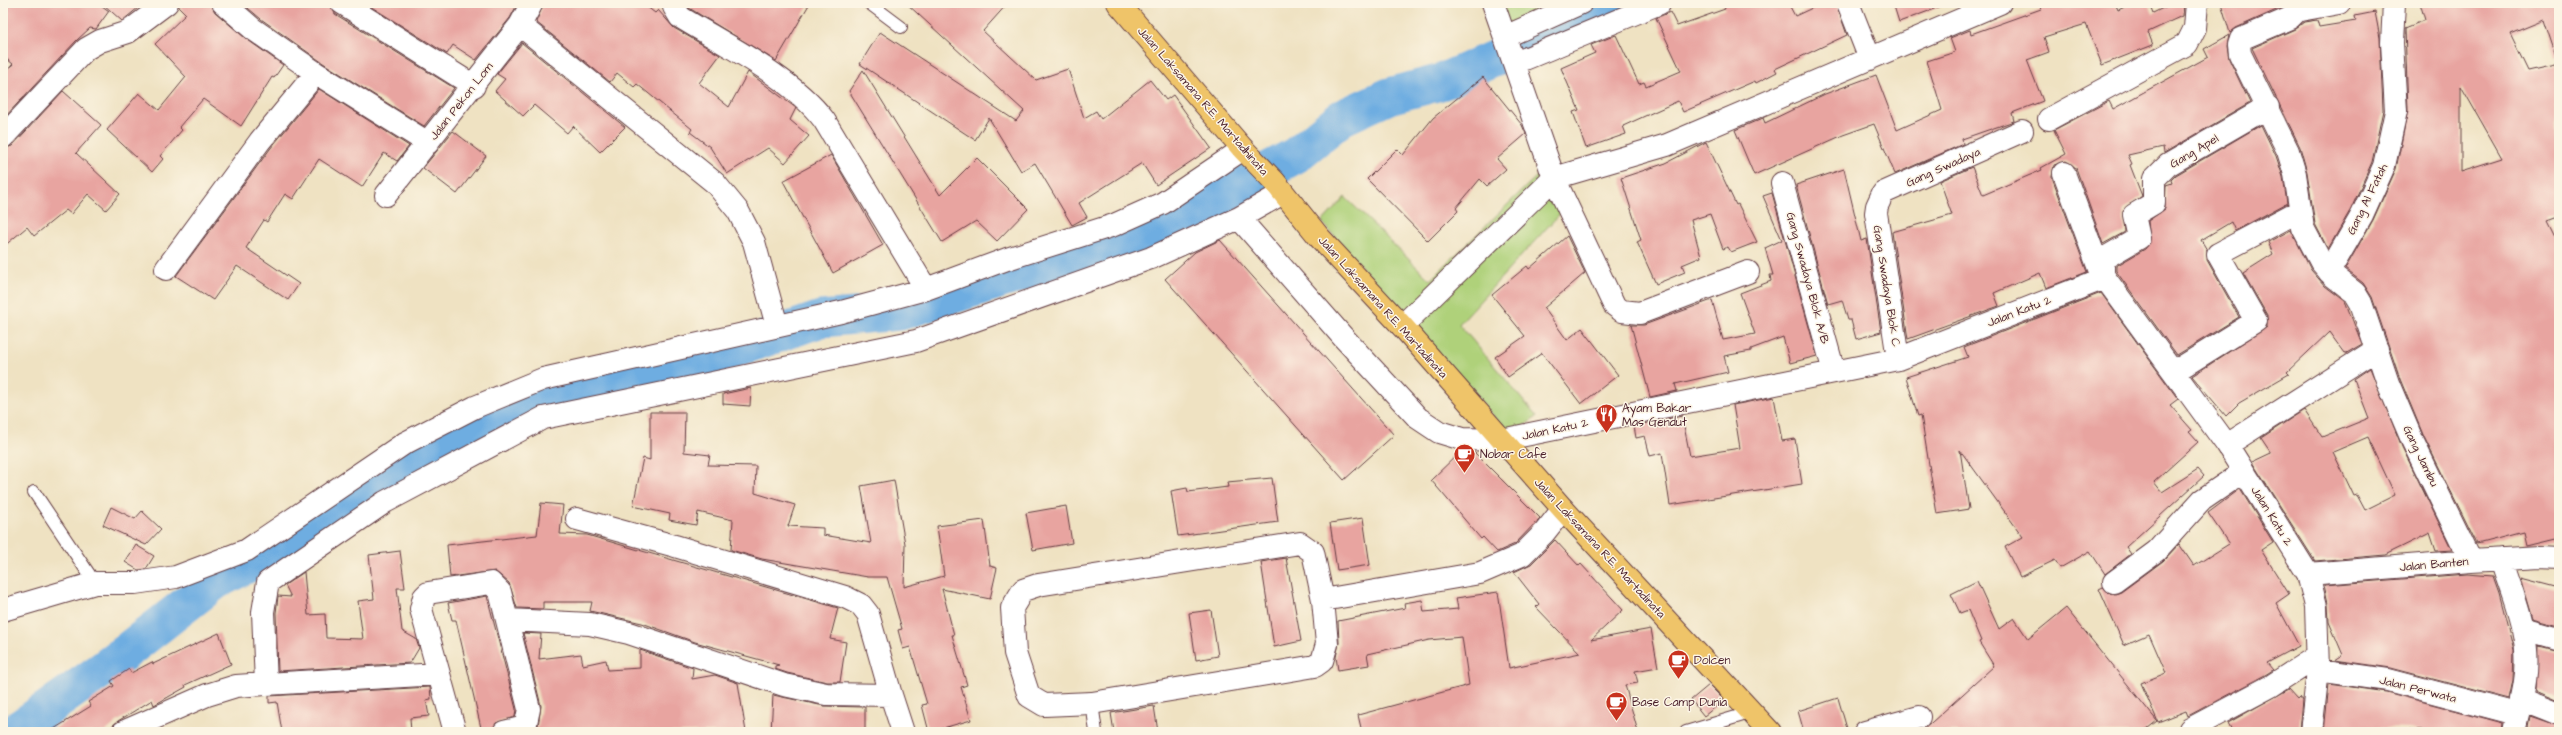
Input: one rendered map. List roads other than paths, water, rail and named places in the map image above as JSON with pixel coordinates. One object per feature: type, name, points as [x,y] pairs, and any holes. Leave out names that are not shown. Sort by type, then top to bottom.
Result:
[{"type":"main road","name":"Jalan Laksamana R.E. Martadhinata","points":[[1118,3],[1278,187]]},
{"type":"main road","name":"Jalan Laksamana R.E. Martadinata","points":[[1278,187],[1319,237],[1402,326],[1563,509],[1770,732]]},
{"type":"street","points":[[3,137],[86,49],[100,41],[128,32],[167,3]]},
{"type":"street","points":[[223,3],[253,29],[316,73],[428,143]]},
{"type":"street","points":[[342,3],[474,86]]},
{"type":"street","name":"Jalan Pekon Lom","points":[[386,195],[474,86],[520,25],[532,3]]},
{"type":"street","points":[[675,3],[674,7],[680,17],[793,87],[811,102],[824,120],[926,289]]},
{"type":"street","points":[[1493,3],[1506,36],[1554,178],[1614,305],[1622,311],[1640,313],[1748,272]]},
{"type":"street","points":[[1506,36],[1581,3]]},
{"type":"street","points":[[1515,63],[1660,3]]},
{"type":"street","points":[[1848,3],[1870,59]]},
{"type":"street","points":[[1402,326],[1554,178],[1667,145],[2000,3]]},
{"type":"street","points":[[2049,120],[2187,44],[2195,28],[2197,3]]},
{"type":"street","points":[[2296,7],[2339,3]]},
{"type":"street","name":"Gang Al Fatah","points":[[2330,272],[2362,215],[2384,166],[2396,111],[2392,43],[2394,3]]},
{"type":"street","name":"Gang Jambu","points":[[2296,7],[2290,18],[2241,39],[2239,45],[2240,54],[2268,107],[2288,150],[2295,174],[2299,211],[2303,228],[2321,262],[2354,293],[2361,303],[2388,383],[2413,442],[2471,561]]},
{"type":"street","points":[[520,25],[715,183],[738,211],[754,242],[777,326]]},
{"type":"street","points":[[166,269],[260,140],[316,73]]},
{"type":"street","name":"Gang Apel","points":[[2103,279],[2103,258],[2140,238],[2134,215],[2154,204],[2154,179],[2168,165],[2268,107]]},
{"type":"street","name":"Gang Swadaya","points":[[1876,213],[1877,206],[1883,193],[2022,131]]},
{"type":"street","points":[[3,610],[95,583],[135,583],[176,577],[247,550],[406,443],[475,406],[543,379],[777,326],[926,289],[1007,258],[1114,225],[1163,203],[1249,155]]},
{"type":"street","points":[[2064,173],[2103,279]]},
{"type":"street","name":"Gang Swadaya Blok A/B","points":[[1782,183],[1834,372]]},
{"type":"street","points":[[266,684],[262,612],[268,582],[385,502],[543,418],[916,341],[1151,258],[1239,218],[1278,187]]},
{"type":"street","points":[[2174,372],[2256,321],[2218,254],[2299,211]]},
{"type":"street","name":"Gang Swadaya Blok C","points":[[1876,213],[1898,359]]},
{"type":"street","name":"Jalan Katu 2","points":[[1239,218],[1343,337],[1418,418],[1439,432],[1462,439],[1501,440],[1898,359],[2105,278],[2227,445],[2308,574],[2316,606],[2318,663],[2311,732]]},
{"type":"street","points":[[2227,445],[2377,350]]},
{"type":"street","points":[[2114,582],[2156,551],[2202,500],[2243,472]]},
{"type":"street","points":[[1323,600],[1480,573],[1522,555],[1544,533],[1563,509]]},
{"type":"street","points":[[577,519],[675,546],[856,603],[868,614],[903,732]]},
{"type":"street","points":[[1300,543],[1314,552],[1323,600],[1327,644],[1322,661],[1315,666],[1092,703],[1044,705],[1029,696],[1016,653],[1012,608],[1023,590],[1038,585],[1300,543]]},
{"type":"street","name":"Jalan Banten","points":[[2308,574],[2501,559],[2559,558]]},
{"type":"street","points":[[2501,559],[2524,629],[2527,655],[2526,681],[2517,715],[2559,714]]},
{"type":"street","points":[[455,732],[421,609],[424,597],[428,593],[491,583],[500,592],[508,620],[529,717],[521,728],[504,732]]},
{"type":"street","points":[[508,620],[590,624],[629,633],[784,685],[826,694],[891,695]]},
{"type":"street","points":[[2524,629],[2559,639]]},
{"type":"street","points":[[2190,729],[2318,663]]},
{"type":"street","name":"Jalan Perwata","points":[[2318,663],[2388,680],[2517,715]]},
{"type":"street","points":[[123,732],[207,695],[236,686],[439,674]]},
{"type":"street","points":[[1865,732],[1919,717]]},
{"type":"lane","points":[[869,3],[901,27]]},
{"type":"lane","points":[[34,492],[95,583]]},
{"type":"lane","points":[[1092,703],[1096,732]]},
{"type":"lane","points":[[1686,732],[1753,712]]},
{"type":"waterway","points":[[1514,50],[1613,3]]},
{"type":"waterway","points":[[14,732],[106,667],[216,581],[307,534],[425,452],[531,399],[654,378],[821,319],[900,312],[1075,257],[1155,239],[1248,181],[1296,155],[1341,118],[1389,96],[1441,82],[1498,57]]},
{"type":"place","name":"Ayam Bakar Mas Gendut","points":[[1606,434]]},
{"type":"place","name":"Nobar Cafe","points":[[1465,474]]},
{"type":"place","name":"Dolcen","points":[[1679,680]]},
{"type":"place","name":"Base Camp Dunia","points":[[1616,722]]}]
